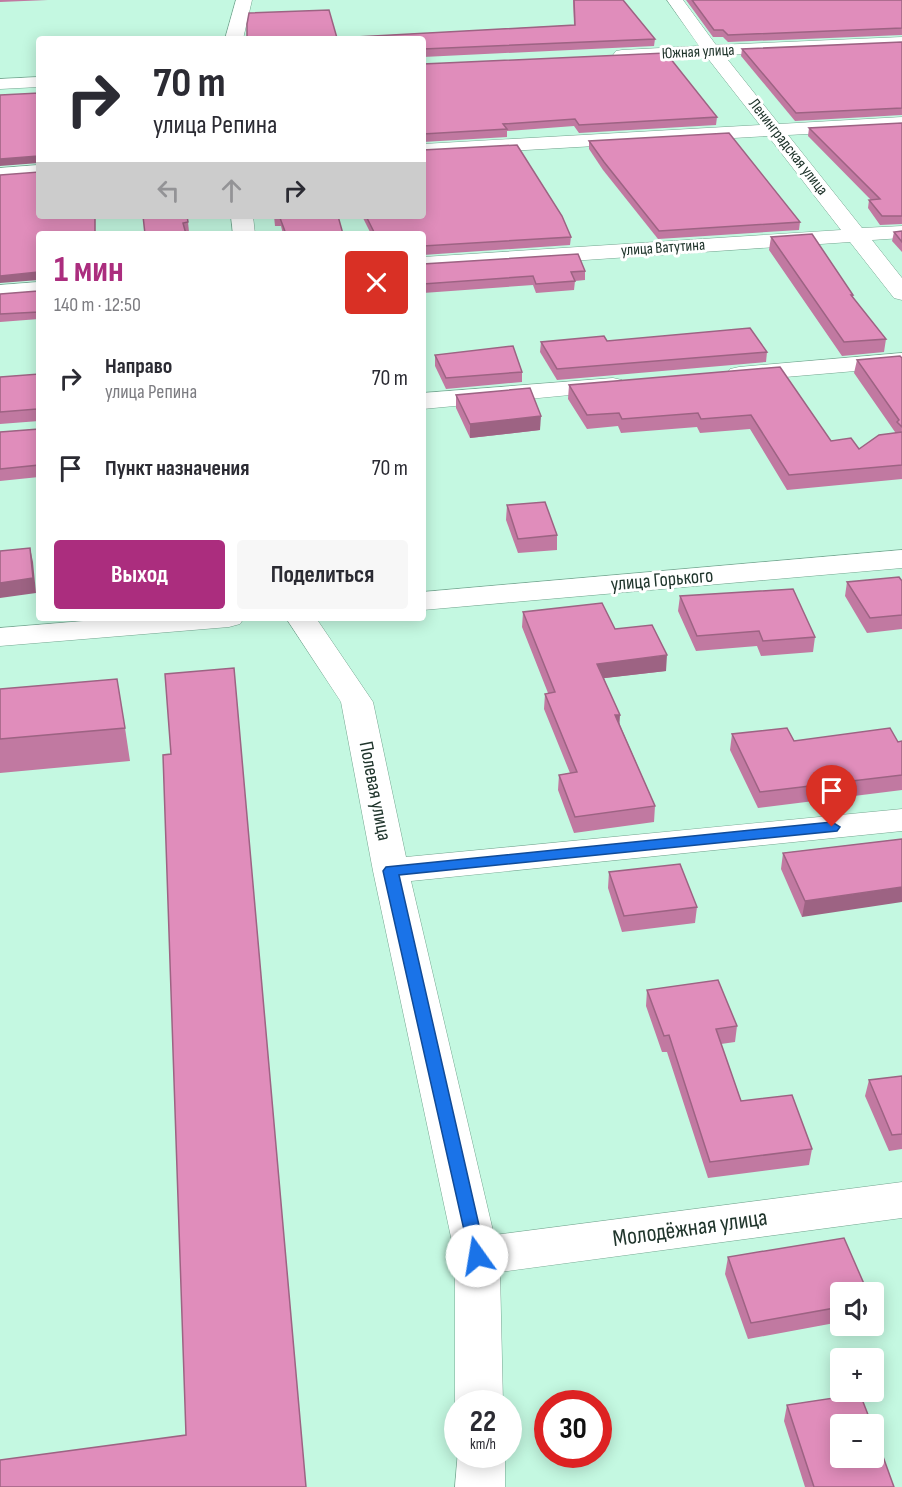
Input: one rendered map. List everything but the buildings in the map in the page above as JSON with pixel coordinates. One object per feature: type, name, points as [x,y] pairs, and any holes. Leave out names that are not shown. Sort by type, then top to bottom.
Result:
[{"type":"street","points":[[235,36],[244,0]]},
{"type":"street","name":"Ленинградская улица","points":[[675,0],[711,51],[902,293]]},
{"type":"street","name":"Южная улица","points":[[607,56],[902,42]]},
{"type":"street","points":[[0,84],[36,82]]},
{"type":"street","points":[[426,150],[902,123]]},
{"type":"street","points":[[0,174],[36,171]]},
{"type":"street","name":"улица Ватутина","points":[[426,264],[902,232]]},
{"type":"street","points":[[0,292],[36,289]]},
{"type":"street","points":[[715,376],[902,360]]},
{"type":"street","points":[[426,401],[633,383]]},
{"type":"street","name":"улица Горького","points":[[426,602],[902,559]]},
{"type":"street","points":[[0,637],[193,621]]},
{"type":"street","name":"Полевая улица","points":[[303,621],[357,702],[391,871],[477,1256],[479,1390]]},
{"type":"street","points":[[391,871],[902,820]]},
{"type":"street","name":"Молодёжная улица","points":[[477,1256],[902,1200]]},
{"type":"street","points":[[480,1468],[480,1487]]},
{"type":"route","points":[[477,1256],[391,871],[832,827]]}]
